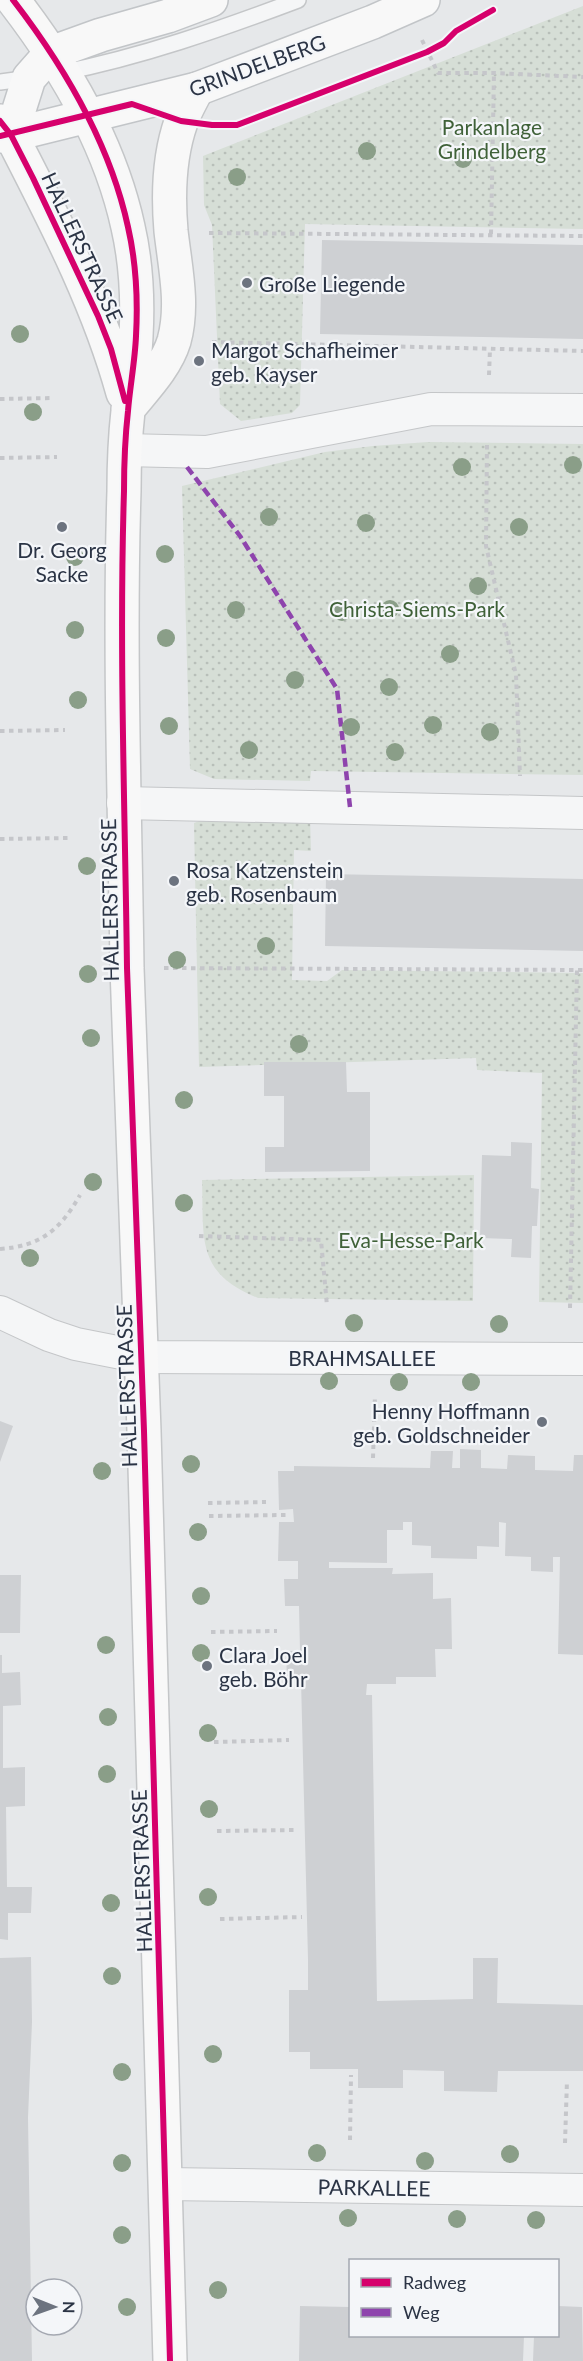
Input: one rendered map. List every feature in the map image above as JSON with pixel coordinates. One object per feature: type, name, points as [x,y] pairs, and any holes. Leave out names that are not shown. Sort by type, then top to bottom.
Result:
[{"type":"main road","name":"HALLERSTRASSE","points":[[13,0],[58,63],[106,156],[128,224],[136,282],[136,336],[125,450],[121,610],[123,803],[161,1970],[170,2361]]},
{"type":"main road","points":[[4,131],[15,80],[58,63],[101,35],[168,16],[211,0]]},
{"type":"main road","name":"GRINDELBERG","points":[[4,131],[86,115],[197,89],[373,22],[423,0]]},
{"type":"main road","points":[[128,409],[164,363],[174,342],[178,290],[169,195],[181,121],[197,89]]},
{"type":"main road","name":"HALLERSTRASSE","points":[[4,131],[98,316],[111,349],[128,409]]},
{"type":"street","points":[[125,450],[207,452],[431,408],[583,410]]},
{"type":"street","name":"HALLERSTRASSE","points":[[123,803],[583,813]]},
{"type":"street","name":"BRAHMSALLEE","points":[[0,1312],[49,1335],[76,1344],[142,1357],[583,1359]]},
{"type":"street","name":"PARKALLEE","points":[[165,2184],[583,2190]]},
{"type":"lane","points":[[58,63],[112,61],[234,24],[298,0]]},
{"type":"path","points":[[427,52],[438,73],[583,77]]},
{"type":"path","points":[[491,235],[494,73]]},
{"type":"path","points":[[204,233],[583,236]]},
{"type":"path","points":[[210,342],[583,351]]},
{"type":"path","points":[[490,349],[485,487],[486,546],[516,675],[520,733],[520,812]]},
{"type":"path","points":[[0,399],[52,398]]},
{"type":"path","points":[[0,459],[57,457]]},
{"type":"path","points":[[0,731],[65,730]]},
{"type":"path","points":[[0,839],[69,838]]},
{"type":"path","points":[[127,968],[580,970],[570,1308]]},
{"type":"path","points":[[0,1250],[43,1239],[69,1214],[80,1195]]},
{"type":"path","points":[[199,1236],[321,1240],[327,1306]]},
{"type":"path","points":[[373,1458],[375,1395]]},
{"type":"path","points":[[208,1503],[266,1502]]},
{"type":"path","points":[[209,1516],[286,1515]]},
{"type":"path","points":[[211,1632],[277,1631]]},
{"type":"path","points":[[214,1742],[289,1740]]},
{"type":"path","points":[[217,1831],[298,1830]]},
{"type":"path","points":[[220,1919],[302,1917]]},
{"type":"path","points":[[350,2140],[351,2075]]},
{"type":"path","points":[[565,2143],[567,2080]]},
{"type":"green space","name":"Parkanlage Grindelberg","points":[[583,6],[583,229],[305,224],[300,405],[292,413],[241,421],[220,404],[212,225],[204,205],[203,156]]},
{"type":"green space","name":"Christa-Siems-Park","points":[[428,442],[583,444],[583,775],[311,771],[310,781],[214,779],[190,769],[182,486],[325,452]]},
{"type":"green space","points":[[218,814],[310,816],[311,851],[294,850],[292,980],[327,981],[342,970],[583,973],[583,1303],[539,1302],[542,1073],[477,1070],[476,1058],[199,1067],[194,823]]},
{"type":"green space","name":"Eva-Hesse-Park","points":[[474,1175],[473,1301],[258,1298],[223,1277],[213,1265],[207,1251],[204,1236],[202,1180]]},
{"type":"building","points":[[322,240],[583,245],[583,339],[320,334]]},
{"type":"building","points":[[326,874],[583,879],[583,951],[325,946]]},
{"type":"building","points":[[264,1062],[346,1062],[347,1092],[370,1092],[370,1171],[265,1172],[265,1147],[284,1147],[284,1096],[264,1096]]},
{"type":"building","points":[[511,1142],[532,1143],[531,1188],[539,1189],[537,1226],[532,1226],[531,1258],[511,1257],[512,1239],[480,1238],[482,1155],[511,1156]]},
{"type":"building","points":[[0,1421],[13,1426],[0,1462]]},
{"type":"building","points":[[460,1449],[481,1450],[481,1468],[507,1469],[508,1455],[535,1456],[535,1470],[573,1471],[574,1455],[583,1455],[583,1655],[558,1654],[560,1557],[553,1557],[553,1572],[531,1571],[531,1557],[505,1556],[506,1523],[499,1522],[499,1547],[477,1546],[477,1559],[431,1558],[431,1546],[412,1545],[412,1522],[403,1522],[403,1530],[387,1530],[387,1563],[329,1562],[329,1568],[393,1568],[392,1574],[433,1573],[433,1599],[451,1598],[452,1649],[435,1649],[436,1677],[396,1677],[396,1684],[367,1684],[366,1695],[372,1695],[377,2001],[473,1999],[473,1958],[498,1958],[497,2003],[583,2005],[583,2071],[498,2071],[497,2092],[444,2091],[444,2071],[403,2070],[403,2088],[358,2088],[358,2069],[310,2069],[310,2052],[289,2052],[289,1990],[308,1990],[308,1959],[301,1680],[287,1680],[286,1651],[300,1651],[299,1606],[285,1606],[284,1579],[298,1579],[298,1561],[278,1561],[279,1522],[294,1522],[293,1509],[279,1510],[278,1471],[294,1471],[294,1466],[430,1468],[431,1451],[453,1451],[452,1468],[460,1468]]},
{"type":"building","points":[[0,1575],[21,1575],[20,1633],[0,1633]]},
{"type":"building","points":[[0,1655],[2,1655],[2,1673],[20,1672],[21,1705],[3,1706],[3,1768],[25,1767],[25,1806],[6,1807],[7,1887],[32,1887],[31,1913],[8,1913],[8,1940],[0,1939]]},
{"type":"building","points":[[31,1957],[32,2022],[28,2118],[31,2277],[24,2277],[24,2337],[32,2337],[32,2361],[0,2361],[0,1958]]},
{"type":"building","points":[[300,2306],[349,2307],[349,2337],[524,2337],[523,2361],[299,2361]]},
{"type":"building","points":[[559,2306],[582,2307],[583,2361],[533,2361],[534,2337],[559,2337]]},
{"type":"marked path","points":[[187,467],[240,536],[337,689],[350,807]]},
{"type":"cycle path","points":[[13,0],[67,79],[97,136],[120,196],[131,240],[136,281],[135,345],[124,471],[122,610],[124,789],[127,968],[144,1431],[170,2361]]},
{"type":"cycle path","points":[[0,136],[132,104],[181,121],[237,125],[427,52],[444,43],[456,31],[493,10]]},
{"type":"cycle path","points":[[0,121],[11,135],[33,178],[98,316],[111,349],[125,401]]},
{"type":"place","name":"Große Liegende","points":[[247,283]]},
{"type":"place","name":"Margot Schafheimer geb. Kayser","points":[[199,361]]},
{"type":"place","name":"Dr. Georg Sacke","points":[[62,527]]},
{"type":"place","name":"Rosa Katzenstein geb. Rosenbaum","points":[[174,881]]},
{"type":"place","name":"Henny Hoffmann geb. Goldschneider","points":[[542,1422]]},
{"type":"place","name":"Clara Joel geb. Böhr","points":[[207,1666]]}]
